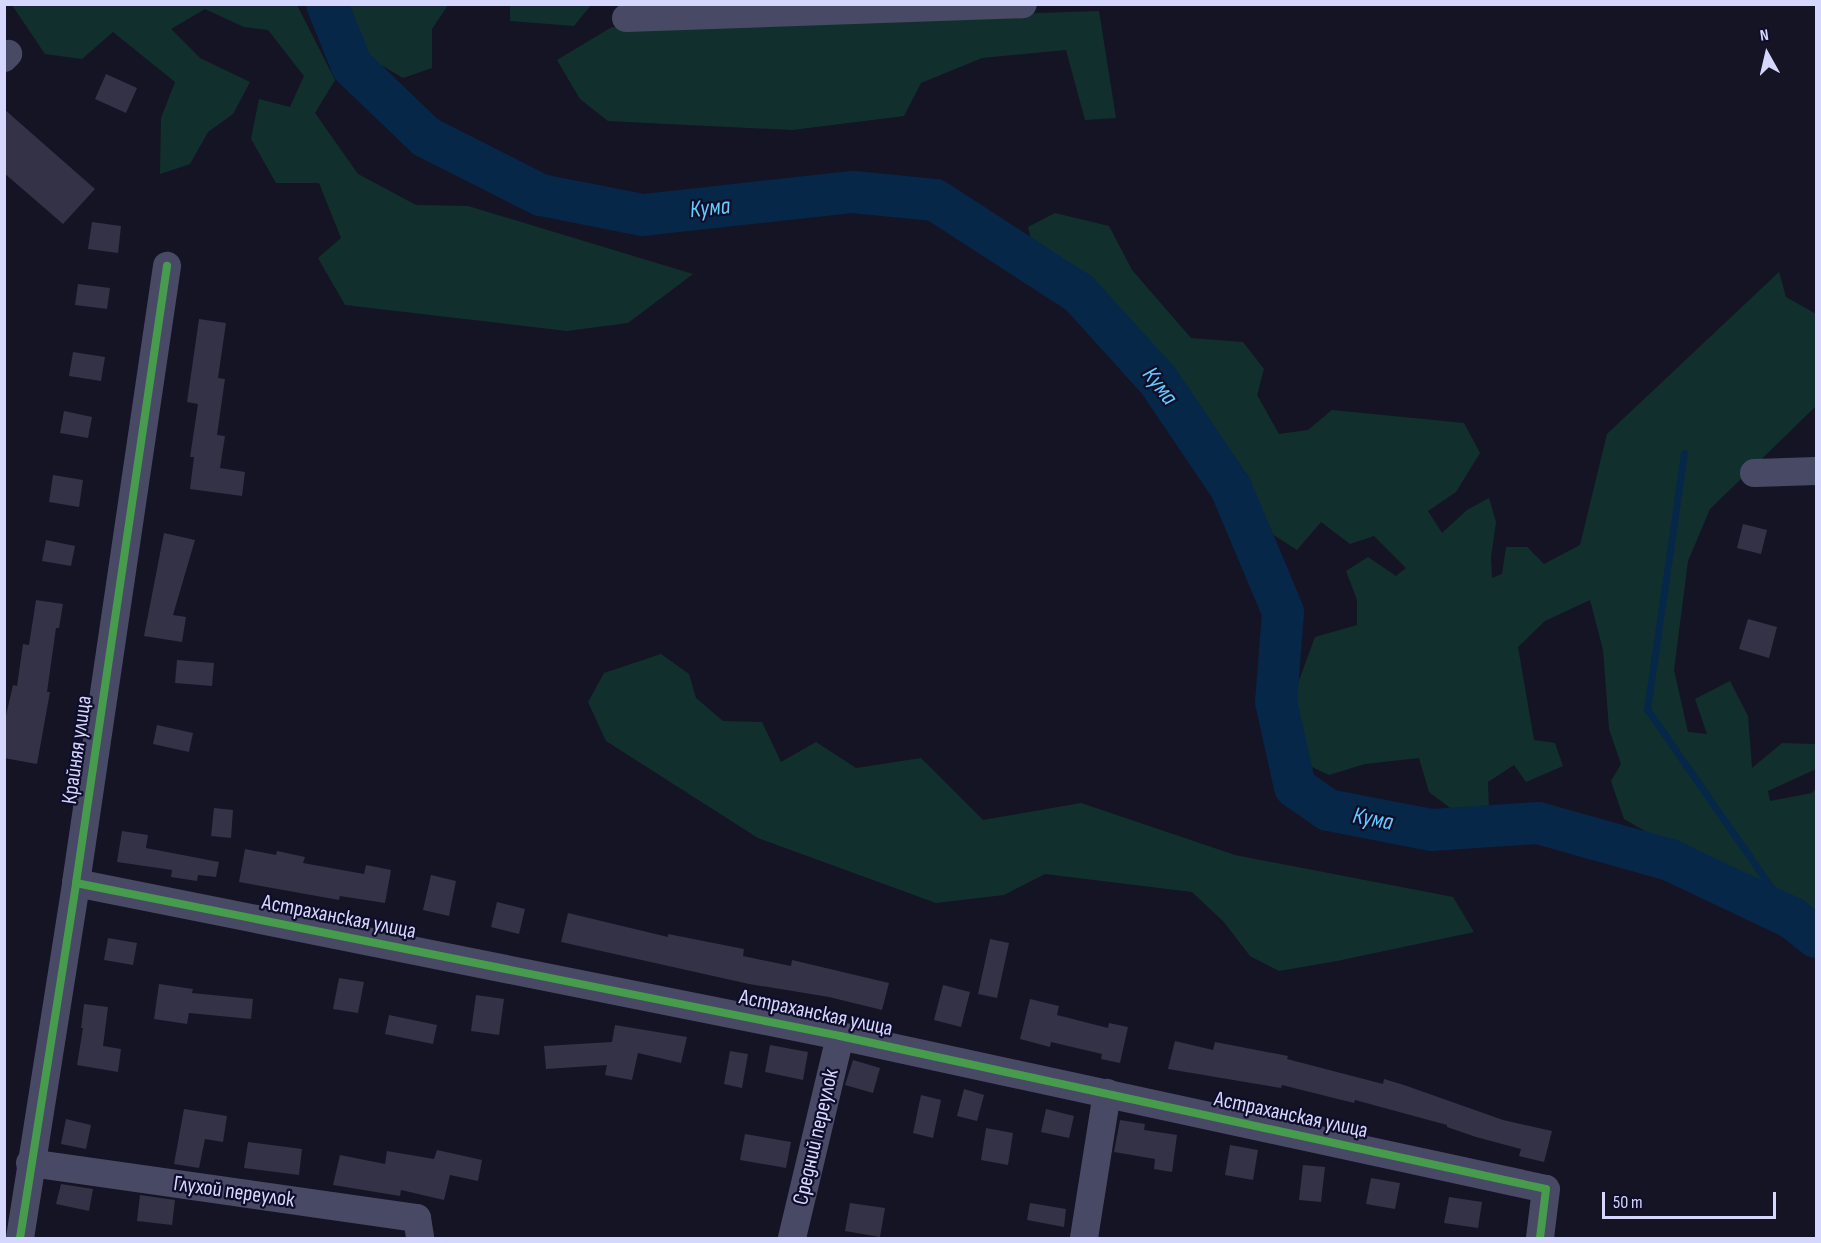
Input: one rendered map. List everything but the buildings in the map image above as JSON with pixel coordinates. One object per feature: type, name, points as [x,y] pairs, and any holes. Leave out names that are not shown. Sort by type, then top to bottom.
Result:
[{"type":"street","points":[[626,18],[1023,4]]},
{"type":"street","name":"Крайняя улица","points":[[20,1239],[30,1163],[76,883],[166,266]]},
{"type":"street","points":[[1754,473],[1816,471]]},
{"type":"street","name":"Астраханская улица","points":[[76,883],[840,1036],[1546,1189],[1540,1239]]},
{"type":"street","name":"Средний переулок","points":[[792,1239],[840,1036]]},
{"type":"street","points":[[1084,1239],[1107,1093]]},
{"type":"street","name":"Глухой переулок","points":[[30,1163],[417,1218],[420,1239]]},
{"type":"green space","points":[[510,4],[591,5],[574,26],[510,21]]},
{"type":"green space","points":[[12,5],[297,5],[335,80],[315,113],[358,174],[416,205],[468,206],[693,274],[628,323],[567,331],[345,305],[318,258],[341,238],[319,183],[276,183],[251,139],[259,99],[290,107],[304,76],[268,30],[244,27],[205,9],[171,29],[200,58],[250,82],[233,114],[208,132],[190,164],[160,174],[161,118],[175,82],[113,32],[82,59],[45,54]]},
{"type":"green space","points":[[345,5],[448,5],[432,29],[432,68],[403,78],[364,55]]},
{"type":"green space","points":[[1099,11],[1116,118],[1085,120],[1066,50],[982,58],[921,83],[904,116],[792,130],[608,121],[580,99],[557,60],[612,27]]},
{"type":"green space","points":[[1055,213],[1109,226],[1132,270],[1191,338],[1243,342],[1264,369],[1257,395],[1279,434],[1308,430],[1332,410],[1464,423],[1480,453],[1456,492],[1428,511],[1442,533],[1467,510],[1489,498],[1496,522],[1491,557],[1492,578],[1502,574],[1506,547],[1527,547],[1544,564],[1580,545],[1607,434],[1779,272],[1786,297],[1816,314],[1816,406],[1710,509],[1688,561],[1674,670],[1688,732],[1707,734],[1695,699],[1730,681],[1748,716],[1752,768],[1782,743],[1816,744],[1816,769],[1768,791],[1770,801],[1812,793],[1816,788],[1816,922],[1720,862],[1669,845],[1624,819],[1611,781],[1621,764],[1609,729],[1603,650],[1590,600],[1545,621],[1518,647],[1534,740],[1555,743],[1563,766],[1526,782],[1514,765],[1488,782],[1489,808],[1461,816],[1429,792],[1419,758],[1365,764],[1329,775],[1310,766],[1291,702],[1315,637],[1357,625],[1357,600],[1346,571],[1368,557],[1396,576],[1406,568],[1374,536],[1350,544],[1321,522],[1297,550],[1272,534],[1245,486],[1173,371],[1102,291],[1033,248],[1028,227]]},
{"type":"green space","points":[[661,654],[689,674],[696,698],[723,721],[762,722],[781,762],[816,742],[856,768],[921,758],[983,820],[1081,803],[1235,855],[1453,897],[1474,932],[1279,971],[1250,956],[1224,922],[1192,892],[1045,874],[1004,895],[936,903],[758,838],[606,741],[588,702],[604,673]]},
{"type":"waterway","name":"Кума","points":[[327,4],[352,66],[426,137],[541,195],[643,215],[853,192],[935,200],[1079,293],[1158,380],[1231,488],[1283,612],[1276,702],[1295,787],[1328,810],[1432,830],[1538,823],[1670,860],[1792,918],[1816,937]]},
{"type":"waterway","points":[[1684,453],[1647,709],[1792,918]]},
{"type":"cycle path","points":[[20,1238],[76,883],[167,266]]},
{"type":"cycle path","points":[[76,883],[840,1036],[1546,1189],[1540,1238]]}]
